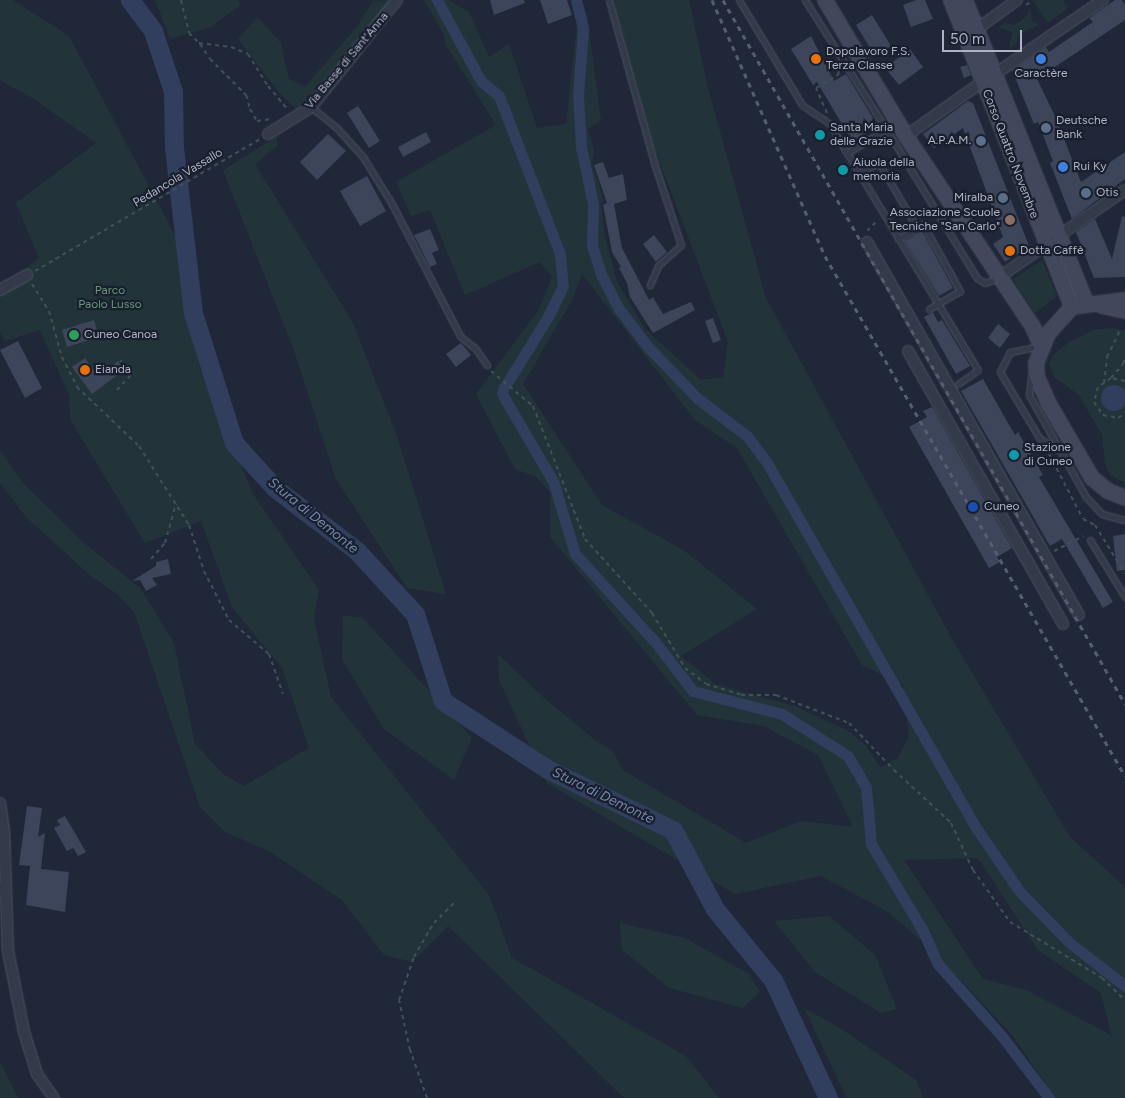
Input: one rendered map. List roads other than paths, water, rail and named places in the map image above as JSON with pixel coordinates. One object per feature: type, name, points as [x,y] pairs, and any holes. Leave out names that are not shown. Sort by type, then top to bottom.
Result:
[{"type":"main road","points":[[825,0],[906,136],[998,278],[1033,327],[1041,346]]},
{"type":"main road","name":"Corso Quattro Novembre","points":[[951,0],[1072,308]]},
{"type":"main road","name":"Corso Quattro Novembre","points":[[965,0],[1086,303]]},
{"type":"main road","points":[[1125,300],[1086,303],[1072,308],[1041,346],[1036,363],[1037,377],[1049,404],[1092,478],[1108,491],[1125,498]]},
{"type":"main road","points":[[1086,303],[1125,311]]},
{"type":"street","name":"Via Basse di Sant'Anna","points":[[268,134],[297,118],[311,107],[396,0]]},
{"type":"street","points":[[977,29],[1017,0]]},
{"type":"street","points":[[973,56],[983,73],[994,74],[1103,0]]},
{"type":"street","points":[[906,136],[982,82]]},
{"type":"street","points":[[998,278],[1047,247],[1059,235],[1125,190]]},
{"type":"street","points":[[868,242],[1079,615]]},
{"type":"street","points":[[0,290],[27,276]]},
{"type":"street","points":[[908,351],[1063,624]]},
{"type":"street","points":[[0,803],[6,872],[8,951],[24,1032],[37,1074],[54,1098]]},
{"type":"lane","points":[[608,0],[656,169],[681,245],[658,266],[650,285]]},
{"type":"lane","points":[[739,0],[802,105],[830,124],[937,305],[943,308],[978,370],[958,384]]},
{"type":"lane","points":[[805,0],[977,278],[985,283],[998,278]]},
{"type":"lane","points":[[311,107],[336,127],[363,157],[392,204],[460,336],[475,348],[486,365]]},
{"type":"lane","points":[[847,153],[886,129]]},
{"type":"lane","points":[[859,173],[878,163],[917,228]]},
{"type":"lane","points":[[898,239],[923,224],[960,291],[930,309]]},
{"type":"lane","points":[[1041,346],[1010,352],[1000,372],[1047,445],[1060,450]]},
{"type":"lane","points":[[1036,363],[1029,377],[1029,395],[1060,450],[1092,506],[1102,514],[1125,520]]},
{"type":"lane","points":[[1090,540],[1125,597]]},
{"type":"lane","points":[[0,894],[6,872]]},
{"type":"water","points":[[1114,385],[1124,388],[1127,398],[1124,408],[1114,411],[1104,408],[1101,398],[1104,388]]},
{"type":"waterway","name":"Stura di Demonte","points":[[130,0],[153,31],[173,91],[174,147],[193,313],[234,443],[275,488],[357,551],[415,614],[443,701],[549,770],[673,830],[715,909],[773,980],[828,1098]]},
{"type":"waterway","points":[[437,0],[481,81],[499,96],[560,254],[563,286],[549,315],[508,381]]},
{"type":"waterway","points":[[576,0],[583,29],[578,96],[581,147],[593,204],[592,246],[602,276],[619,309],[648,347],[697,398],[747,436],[766,461],[977,829],[1020,892],[1070,943],[1125,986]]},
{"type":"waterway","points":[[504,387],[502,393],[505,399],[553,481],[575,554],[656,643],[693,691],[782,714],[848,756],[866,787],[871,844],[923,931],[937,963],[1001,1035],[1049,1098]]},
{"type":"railway","points":[[712,0],[825,256],[1125,776]]},
{"type":"railway","points":[[723,0],[1125,704]]},
{"type":"place","name":"Dopolavoro F.S. Terza Classe","points":[[816,59]]},
{"type":"place","name":"Caractère","points":[[1041,59]]},
{"type":"place","name":"Deutsche Bank","points":[[1046,128]]},
{"type":"place","name":"Santa Maria delle Grazie","points":[[820,135]]},
{"type":"place","name":"A.P.A.M.","points":[[981,141]]},
{"type":"place","name":"Rui Ky","points":[[1063,167]]},
{"type":"place","name":"Aiuola della memoria","points":[[843,170]]},
{"type":"place","name":"Otis","points":[[1086,193]]},
{"type":"place","name":"Miralba","points":[[1003,198]]},
{"type":"place","name":"Associazione Scuole Tecniche \"San Carlo\"","points":[[1010,220]]},
{"type":"place","name":"Dotta Caffè","points":[[1010,251]]},
{"type":"place","name":"Cuneo Canoa","points":[[74,335]]},
{"type":"place","name":"Eianda","points":[[85,370]]},
{"type":"place","name":"Stazione di Cuneo","points":[[1014,455]]},
{"type":"place","name":"Cuneo","points":[[973,507]]},
{"type":"park label","name":"Parco Paolo Lusso","points":[[110,298]]}]
